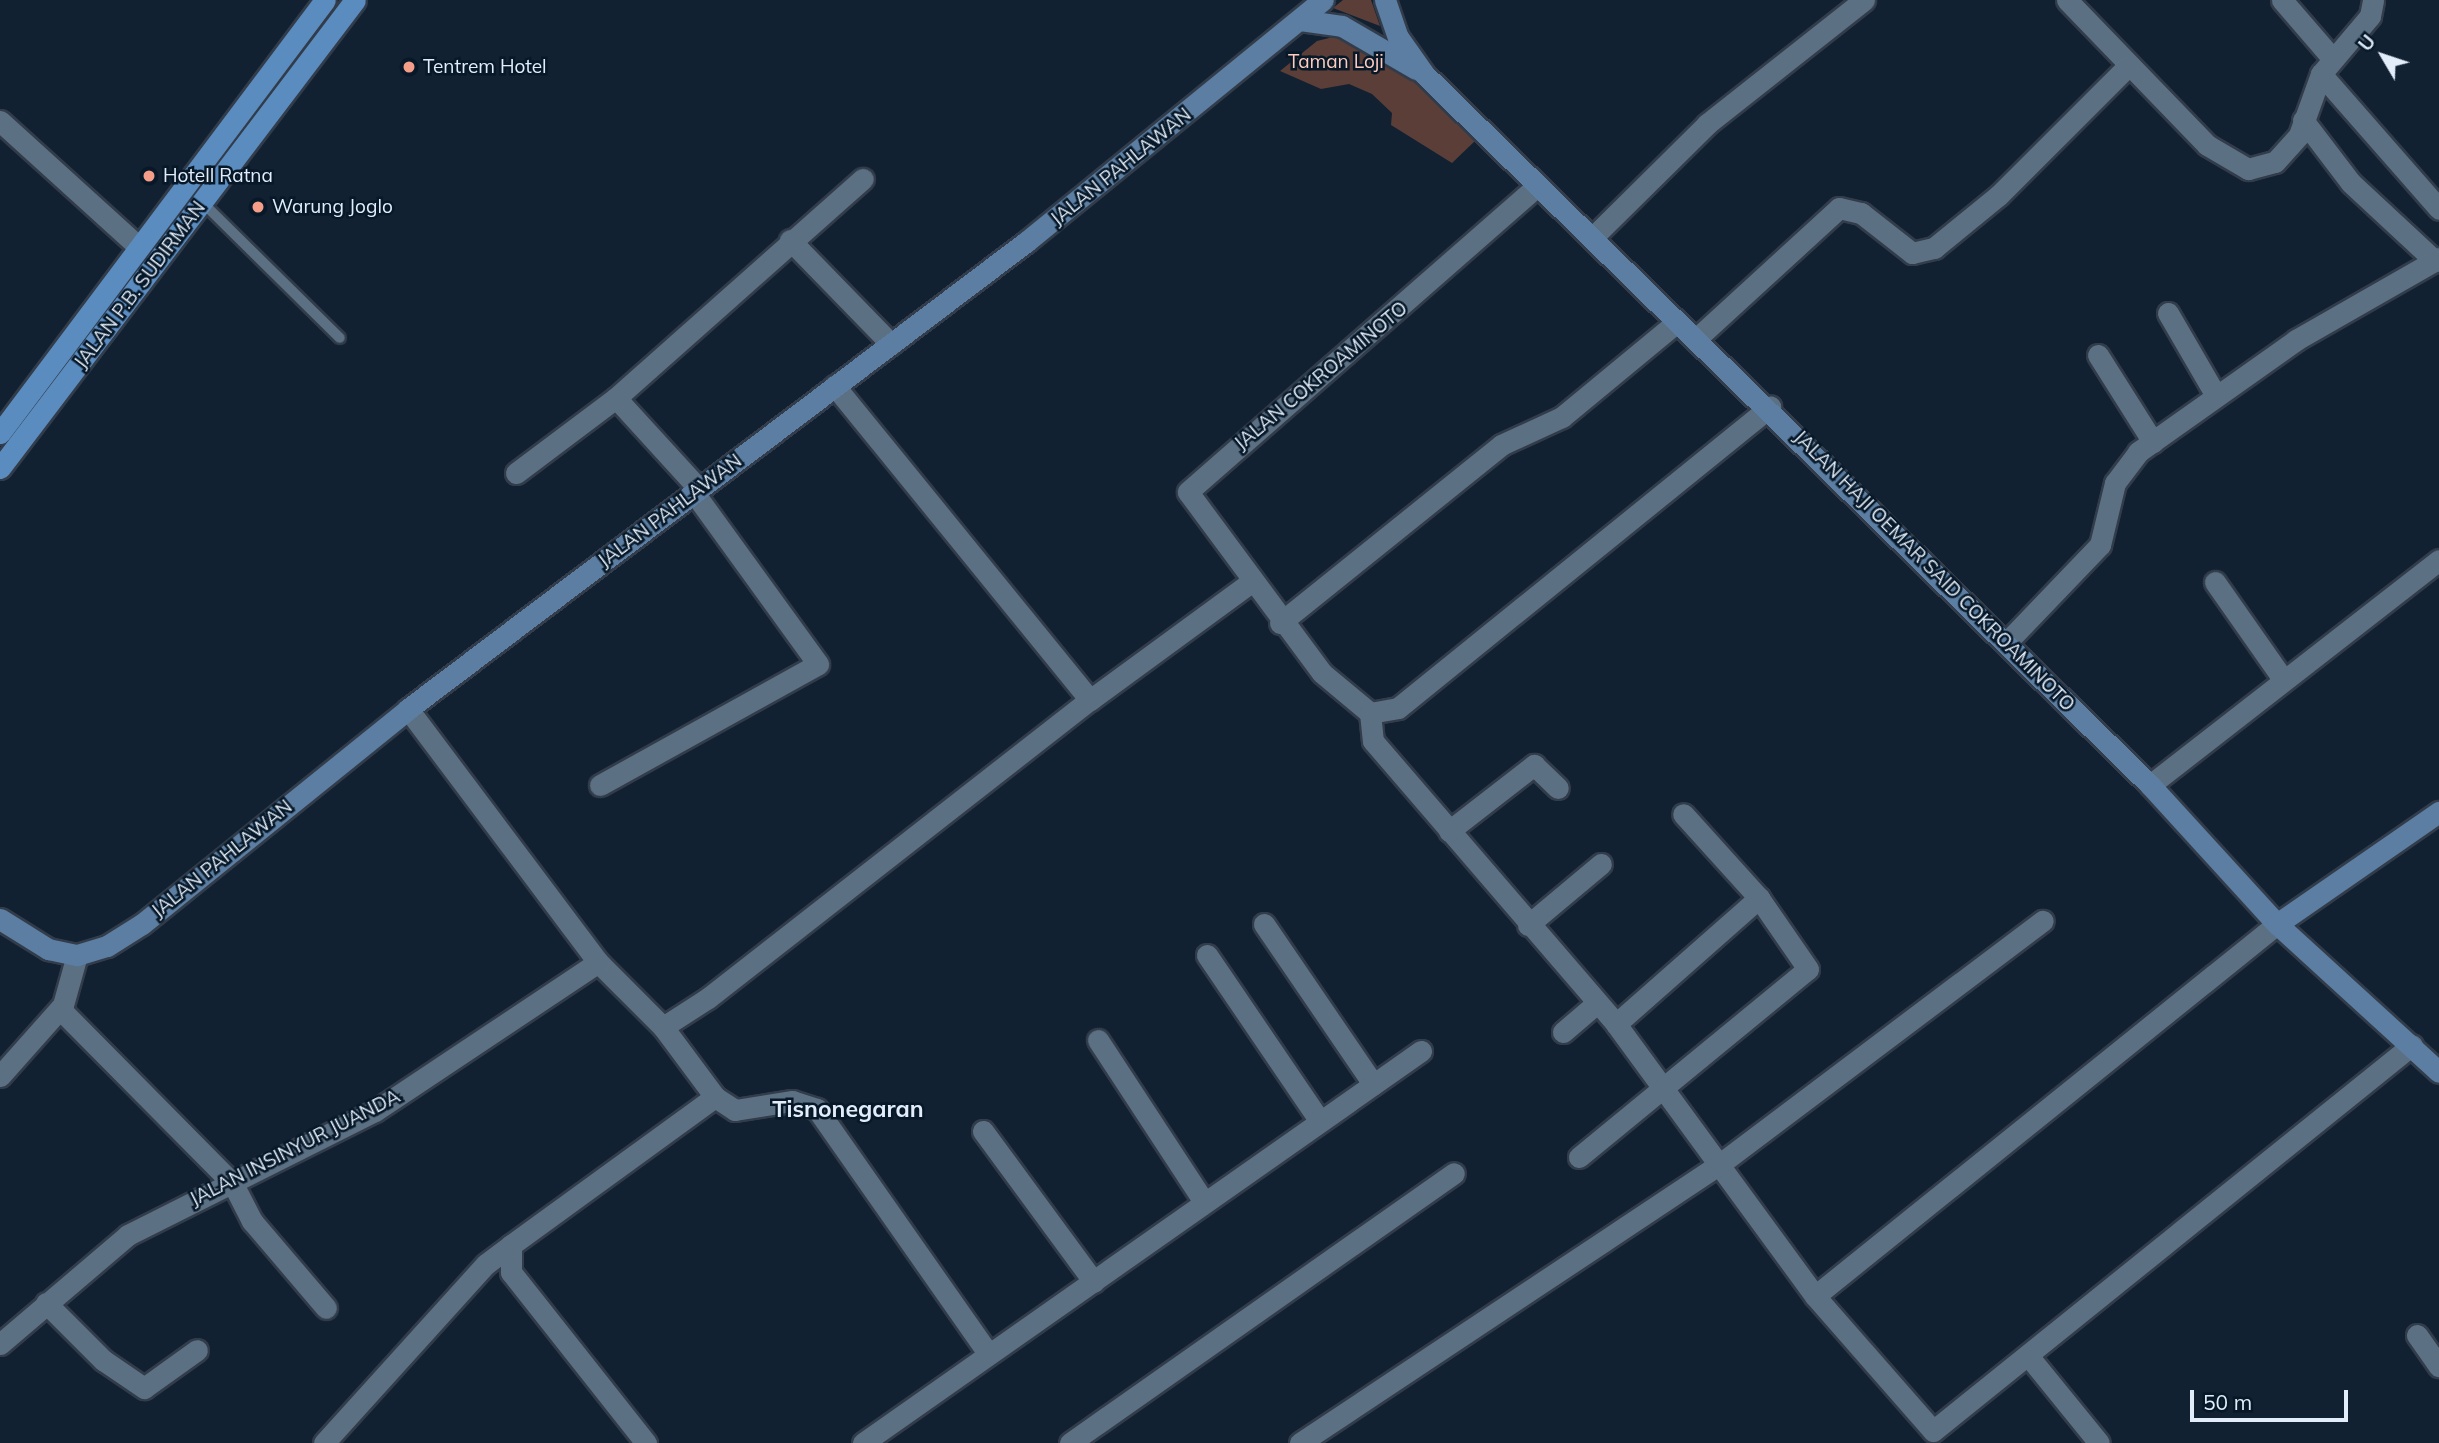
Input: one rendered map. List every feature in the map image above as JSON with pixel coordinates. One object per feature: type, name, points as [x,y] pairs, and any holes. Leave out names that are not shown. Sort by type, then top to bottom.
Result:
[{"type":"main road","name":"JALAN P.B. SUDIRMAN","points":[[0,433],[325,0]]},
{"type":"main road","name":"JALAN P.B. SUDIRMAN","points":[[0,468],[355,0]]},
{"type":"main road","name":"JALAN PAHLAWAN","points":[[77,955],[107,946],[142,924],[408,709],[891,344],[1323,0]]},
{"type":"main road","points":[[1385,0],[1398,37],[1424,74]]},
{"type":"main road","points":[[1300,20],[1342,26],[1424,74]]},
{"type":"main road","name":"JALAN HAJI OEMAR SAID COKROAMINOTO","points":[[1424,74],[1677,322],[1770,407],[2150,785],[2277,924],[2439,1072]]},
{"type":"main road","points":[[2277,924],[2439,812]]},
{"type":"main road","points":[[0,919],[48,949],[77,955]]},
{"type":"street","points":[[1592,238],[1707,124],[1864,0]]},
{"type":"street","points":[[2067,0],[2127,67],[2231,165],[2263,169],[2275,162],[2303,120],[2327,66],[2370,16],[2373,0]]},
{"type":"street","points":[[2282,0],[2327,66],[2439,209]]},
{"type":"street","points":[[1696,339],[1839,208],[1861,213],[1912,253],[1934,248],[1998,195],[2127,67]]},
{"type":"street","points":[[2006,643],[2100,545],[2115,483],[2153,442],[2215,394],[2437,259],[2351,183],[2303,120]]},
{"type":"street","points":[[0,121],[138,247]]},
{"type":"street","points":[[516,474],[616,398],[790,240],[863,179]]},
{"type":"street","name":"JALAN COKROAMINOTO","points":[[1250,583],[1194,503],[1190,488],[1537,186]]},
{"type":"street","points":[[790,240],[891,344]]},
{"type":"street","points":[[2168,313],[2215,394]]},
{"type":"street","points":[[1280,623],[1501,444],[1562,416],[1677,322]]},
{"type":"street","points":[[2098,355],[2153,442]]},
{"type":"street","points":[[835,387],[1090,699]]},
{"type":"street","points":[[600,785],[818,664],[697,491],[616,398]]},
{"type":"street","points":[[663,1027],[1090,699],[1250,583],[1322,673],[1370,713],[1388,713],[1409,701],[1770,407]]},
{"type":"street","points":[[2150,785],[2439,560]]},
{"type":"street","points":[[2214,582],[2283,679]]},
{"type":"street","points":[[408,709],[598,962],[663,1027],[715,1097],[735,1110],[792,1101],[817,1109],[988,1353]]},
{"type":"street","points":[[1370,713],[1373,741],[1528,925],[1616,1024],[1716,1167],[1815,1296],[1933,1431],[2030,1358],[2412,1045]]},
{"type":"street","points":[[1449,831],[1534,765],[1558,789]]},
{"type":"street","points":[[1579,1157],[1808,969],[1759,898],[1683,814]]},
{"type":"street","points":[[1528,925],[1601,864]]},
{"type":"street","points":[[1616,1024],[1759,898]]},
{"type":"street","points":[[1300,1443],[1716,1167],[2043,921]]},
{"type":"street","points":[[1264,924],[1373,1084]]},
{"type":"street","points":[[1815,1296],[2277,924]]},
{"type":"street","points":[[1207,954],[1320,1121]]},
{"type":"street","points":[[0,1076],[65,1001],[77,955]]},
{"type":"street","name":"JALAN INSINYUR JUANDA","points":[[0,1344],[128,1235],[375,1111],[598,962]]},
{"type":"street","points":[[65,1001],[233,1184],[252,1221],[326,1308]]},
{"type":"street","points":[[1563,1032],[1597,1003]]},
{"type":"street","points":[[1098,1040],[1204,1202]]},
{"type":"street","points":[[863,1443],[1421,1051]]},
{"type":"street","points":[[324,1443],[510,1245],[715,1097]]},
{"type":"street","points":[[983,1131],[1094,1282]]},
{"type":"street","points":[[1070,1443],[1454,1173]]},
{"type":"street","points":[[510,1245],[511,1272],[646,1443]]},
{"type":"street","points":[[46,1303],[103,1360],[144,1388],[197,1350]]},
{"type":"street","points":[[2417,1335],[2439,1366]]},
{"type":"street","points":[[2030,1358],[2099,1443]]},
{"type":"lane","points":[[203,203],[340,338]]},
{"type":"green space","points":[[1343,0],[1371,0],[1380,26],[1333,8]]},
{"type":"green space","name":"Taman Loji","points":[[1337,36],[1364,43],[1418,81],[1476,140],[1452,163],[1391,125],[1392,113],[1372,94],[1349,84],[1321,89],[1280,71],[1317,41]]},
{"type":"place","name":"Tentrem Hotel","points":[[409,67]]},
{"type":"place","name":"Hotell Ratna","points":[[149,176]]},
{"type":"place","name":"Warung Joglo","points":[[258,207]]},
{"type":"district","name":"Tisnonegaran","points":[[848,1109]]}]
